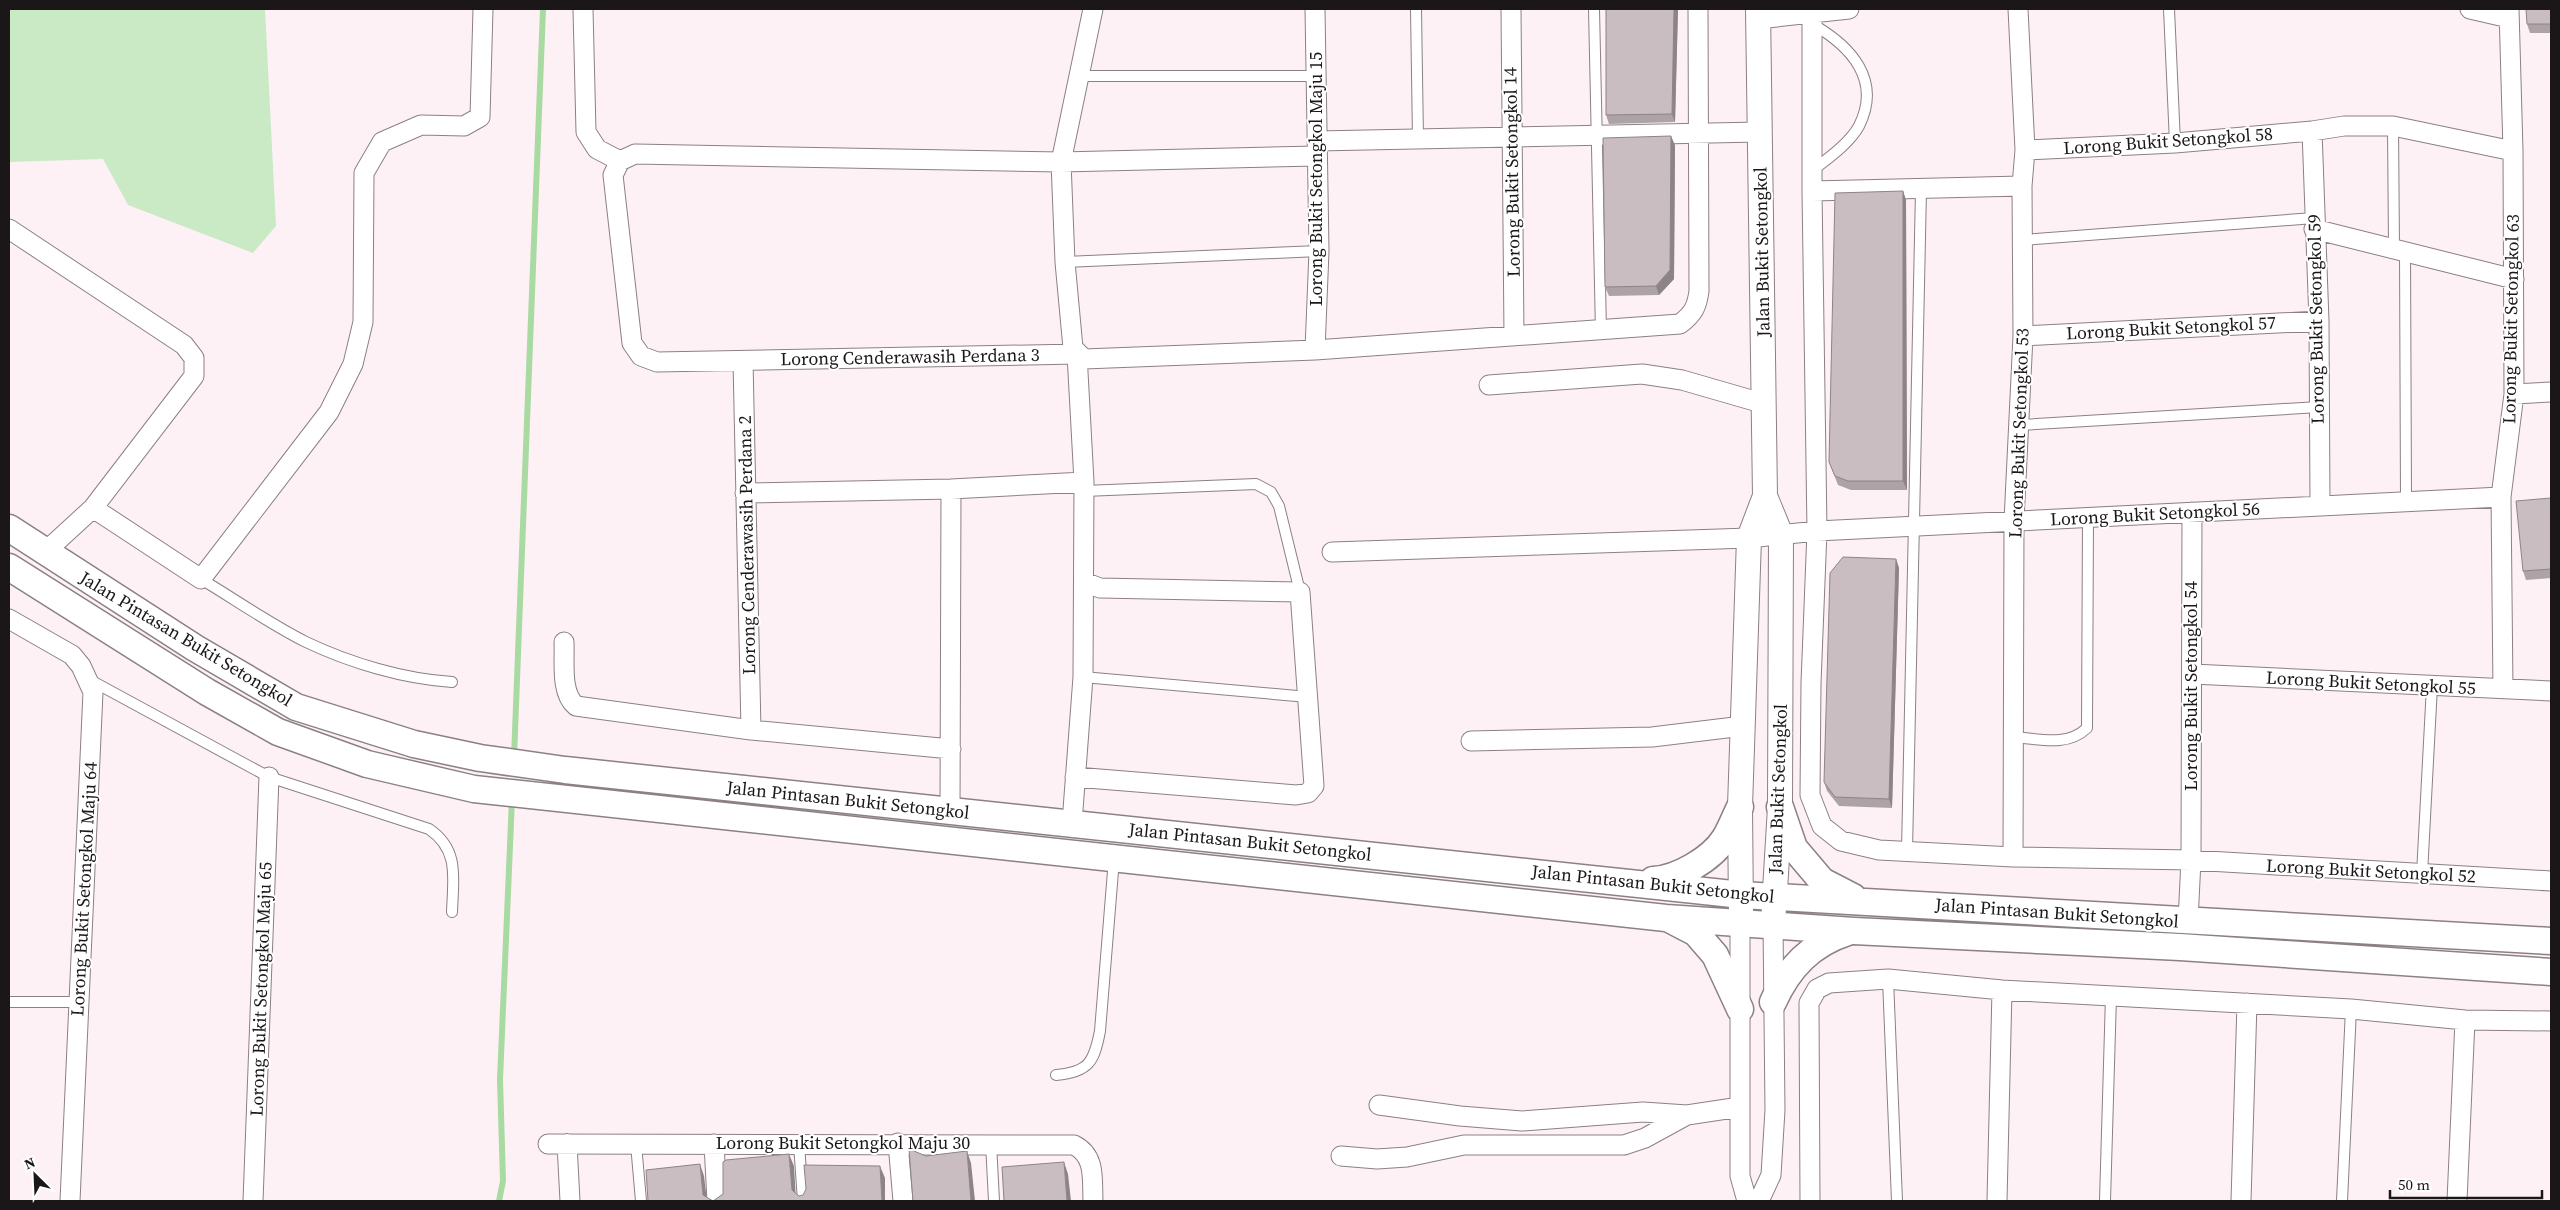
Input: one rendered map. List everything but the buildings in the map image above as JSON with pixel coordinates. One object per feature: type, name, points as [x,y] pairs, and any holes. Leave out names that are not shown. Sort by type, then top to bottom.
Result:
[{"type":"main road","name":"Jalan Pintasan Bukit Setongkol","points":[[9,528],[240,676],[296,707],[414,744],[480,758],[565,770],[1742,895],[2189,912],[2551,941]]},
{"type":"main road","name":"Jalan Pintasan Bukit Setongkol","points":[[9,567],[207,692],[278,732],[367,764],[474,789],[1666,918],[1854,931],[2180,947],[2551,972]]},
{"type":"main road","points":[[1624,881],[1662,880],[1696,865],[1724,840],[1740,806]]},
{"type":"main road","points":[[1780,807],[1794,848],[1822,881],[1861,900]]},
{"type":"main road","points":[[1666,918],[1696,933],[1716,954],[1740,1009]]},
{"type":"main road","points":[[1772,1002],[1782,981],[1796,963],[1812,948],[1832,938],[1854,931]]},
{"type":"street","points":[[93,508],[201,580],[329,412],[353,364],[363,322],[364,173],[382,142],[421,125],[464,126],[480,117],[483,9]]},
{"type":"street","points":[[583,9],[586,132],[597,149],[620,161],[635,154],[1061,162],[1317,148],[1418,139],[1760,132]]},
{"type":"street","points":[[1072,823],[1083,677],[1084,487],[1077,354],[1072,348],[1064,262],[1061,162],[1093,9],[1106,9]]},
{"type":"street","name":"Lorong Bukit Setongkol Maju 15","points":[[1315,9],[1319,251],[1315,350]]},
{"type":"street","name":"Lorong Bukit Setongkol 14","points":[[1511,9],[1514,336]]},
{"type":"street","name":"Lorong Cenderawasih Perdana 3","points":[[620,161],[612,175],[632,343],[641,356],[657,362],[1077,354],[1084,358],[1315,350],[1680,324],[1697,307],[1698,9]]},
{"type":"street","points":[[1758,14],[1812,15],[1849,9]]},
{"type":"street","name":"Lorong Bukit Setongkol 53","points":[[2013,857],[2014,521],[2023,336],[2022,186],[2025,150],[2018,9]]},
{"type":"street","points":[[2470,9],[2509,13]]},
{"type":"street","name":"Lorong Bukit Setongkol 63","points":[[2503,689],[2501,497],[2514,394],[2513,151],[2509,13]]},
{"type":"street","name":"Jalan Bukit Setongkol","points":[[1747,1201],[1740,1176],[1740,922],[1742,895],[1740,806],[1749,538],[1765,496],[1758,14]]},
{"type":"street","name":"Lorong Bukit Setongkol 52","points":[[1812,15],[1812,191],[1817,531],[1811,683],[1810,795],[1822,826],[1841,841],[1878,850],[2190,869],[2422,874],[2551,881]]},
{"type":"street","name":"Lorong Bukit Setongkol 58","points":[[2025,150],[2175,143],[2312,131],[2344,126],[2393,126],[2513,151]]},
{"type":"street","name":"Lorong Bukit Setongkol 59","points":[[2312,131],[2319,321],[2320,506]]},
{"type":"street","points":[[1812,191],[1920,190],[2022,186]]},
{"type":"street","points":[[2314,224],[2399,249],[2514,279]]},
{"type":"street","points":[[9,228],[184,345],[194,358],[194,376],[93,508],[46,552]]},
{"type":"street","name":"Lorong Bukit Setongkol 57","points":[[2023,336],[2319,321]]},
{"type":"street","name":"Lorong Cenderawasih Perdana 2","points":[[743,360],[751,730]]},
{"type":"street","points":[[1489,385],[1642,374],[1682,380],[1764,404]]},
{"type":"street","points":[[2514,394],[2551,392]]},
{"type":"street","points":[[745,494],[1084,487]]},
{"type":"street","points":[[950,489],[950,810]]},
{"type":"street","name":"Jalan Bukit Setongkol","points":[[1759,1201],[1771,1175],[1775,1110],[1772,1002],[1773,924],[1780,807],[1781,535],[1765,496]]},
{"type":"street","name":"Lorong Bukit Setongkol 56","points":[[1332,552],[1749,538],[1817,531],[2501,497]]},
{"type":"street","name":"Lorong Bukit Setongkol 54","points":[[2189,912],[2192,512]]},
{"type":"street","points":[[1075,777],[1296,795],[1308,793],[1314,786],[1300,592],[1100,588],[1084,582]]},
{"type":"street","name":"Lorong Bukit Setongkol Maju 64","points":[[9,619],[72,655],[89,680],[93,692],[70,1201]]},
{"type":"street","points":[[564,642],[566,692],[569,700],[576,706],[751,730],[951,749]]},
{"type":"street","name":"Lorong Bukit Setongkol 55","points":[[2192,674],[2551,691]]},
{"type":"street","points":[[1471,741],[1652,737],[1743,726]]},
{"type":"street","name":"Lorong Bukit Setongkol Maju 65","points":[[253,1201],[269,777]]},
{"type":"street","points":[[1810,1201],[1809,1003],[1817,989],[1829,983],[1888,979],[2002,990],[2351,1009],[2465,1020],[2551,1021]]},
{"type":"street","points":[[1997,1201],[2002,990]]},
{"type":"street","points":[[2241,1201],[2247,1004]]},
{"type":"street","points":[[2457,1201],[2465,1020]]},
{"type":"street","points":[[1379,1105],[1460,1116],[1522,1121],[1634,1113],[1688,1116],[1740,1107]]},
{"type":"street","points":[[1341,1156],[1378,1159],[1407,1157],[1464,1145],[1624,1145],[1645,1138],[1688,1116]]},
{"type":"street","points":[[898,1143],[903,1201]]},
{"type":"street","name":"Lorong Bukit Setongkol Maju 30","points":[[570,1201],[558,1144],[1074,1144],[1084,1150],[1089,1159],[1093,1201]]},
{"type":"street","points":[[714,1144],[717,1201]]},
{"type":"lane","points":[[1416,9],[1418,139]]},
{"type":"lane","points":[[1594,9],[1601,331]]},
{"type":"lane","points":[[2169,9],[2175,143]]},
{"type":"lane","points":[[1812,15],[1849,53],[1867,79],[1867,97],[1858,127],[1835,153],[1812,171]]},
{"type":"lane","points":[[1079,76],[1316,76]]},
{"type":"lane","points":[[2393,126],[2399,249],[2406,502]]},
{"type":"lane","points":[[1907,851],[1920,190]]},
{"type":"lane","points":[[2023,240],[2314,224]]},
{"type":"lane","points":[[1064,262],[1319,251]]},
{"type":"lane","points":[[2020,425],[2319,407]]},
{"type":"lane","points":[[1084,487],[1256,484],[1271,492],[1279,506],[1300,592]]},
{"type":"lane","points":[[2014,737],[2066,740],[2078,737],[2087,728],[2088,518]]},
{"type":"lane","points":[[201,580],[306,642],[377,669],[428,681],[452,682]]},
{"type":"lane","points":[[1083,677],[1308,697]]},
{"type":"lane","points":[[89,680],[269,777],[429,829],[442,837],[449,848],[453,866],[452,912]]},
{"type":"lane","points":[[2422,874],[2432,686]]},
{"type":"lane","points":[[1056,1075],[1070,1074],[1085,1067],[1095,1057],[1100,1031],[1114,858]]},
{"type":"lane","points":[[1888,979],[1897,1201]]},
{"type":"lane","points":[[2105,1201],[2110,996]]},
{"type":"lane","points":[[9,1002],[79,1002]]},
{"type":"lane","points":[[2342,1201],[2351,1009]]},
{"type":"lane","points":[[991,1143],[994,1201]]},
{"type":"lane","points":[[636,1144],[641,1201]]},
{"type":"lane","points":[[799,1144],[804,1201]]},
{"type":"green space","points":[[9,9],[265,9],[276,226],[253,253],[128,205],[103,159],[9,162]]},
{"type":"waterway","points":[[514,757],[543,9]]},
{"type":"waterway","points":[[499,1201],[503,1181],[500,1079],[512,799]]}]
